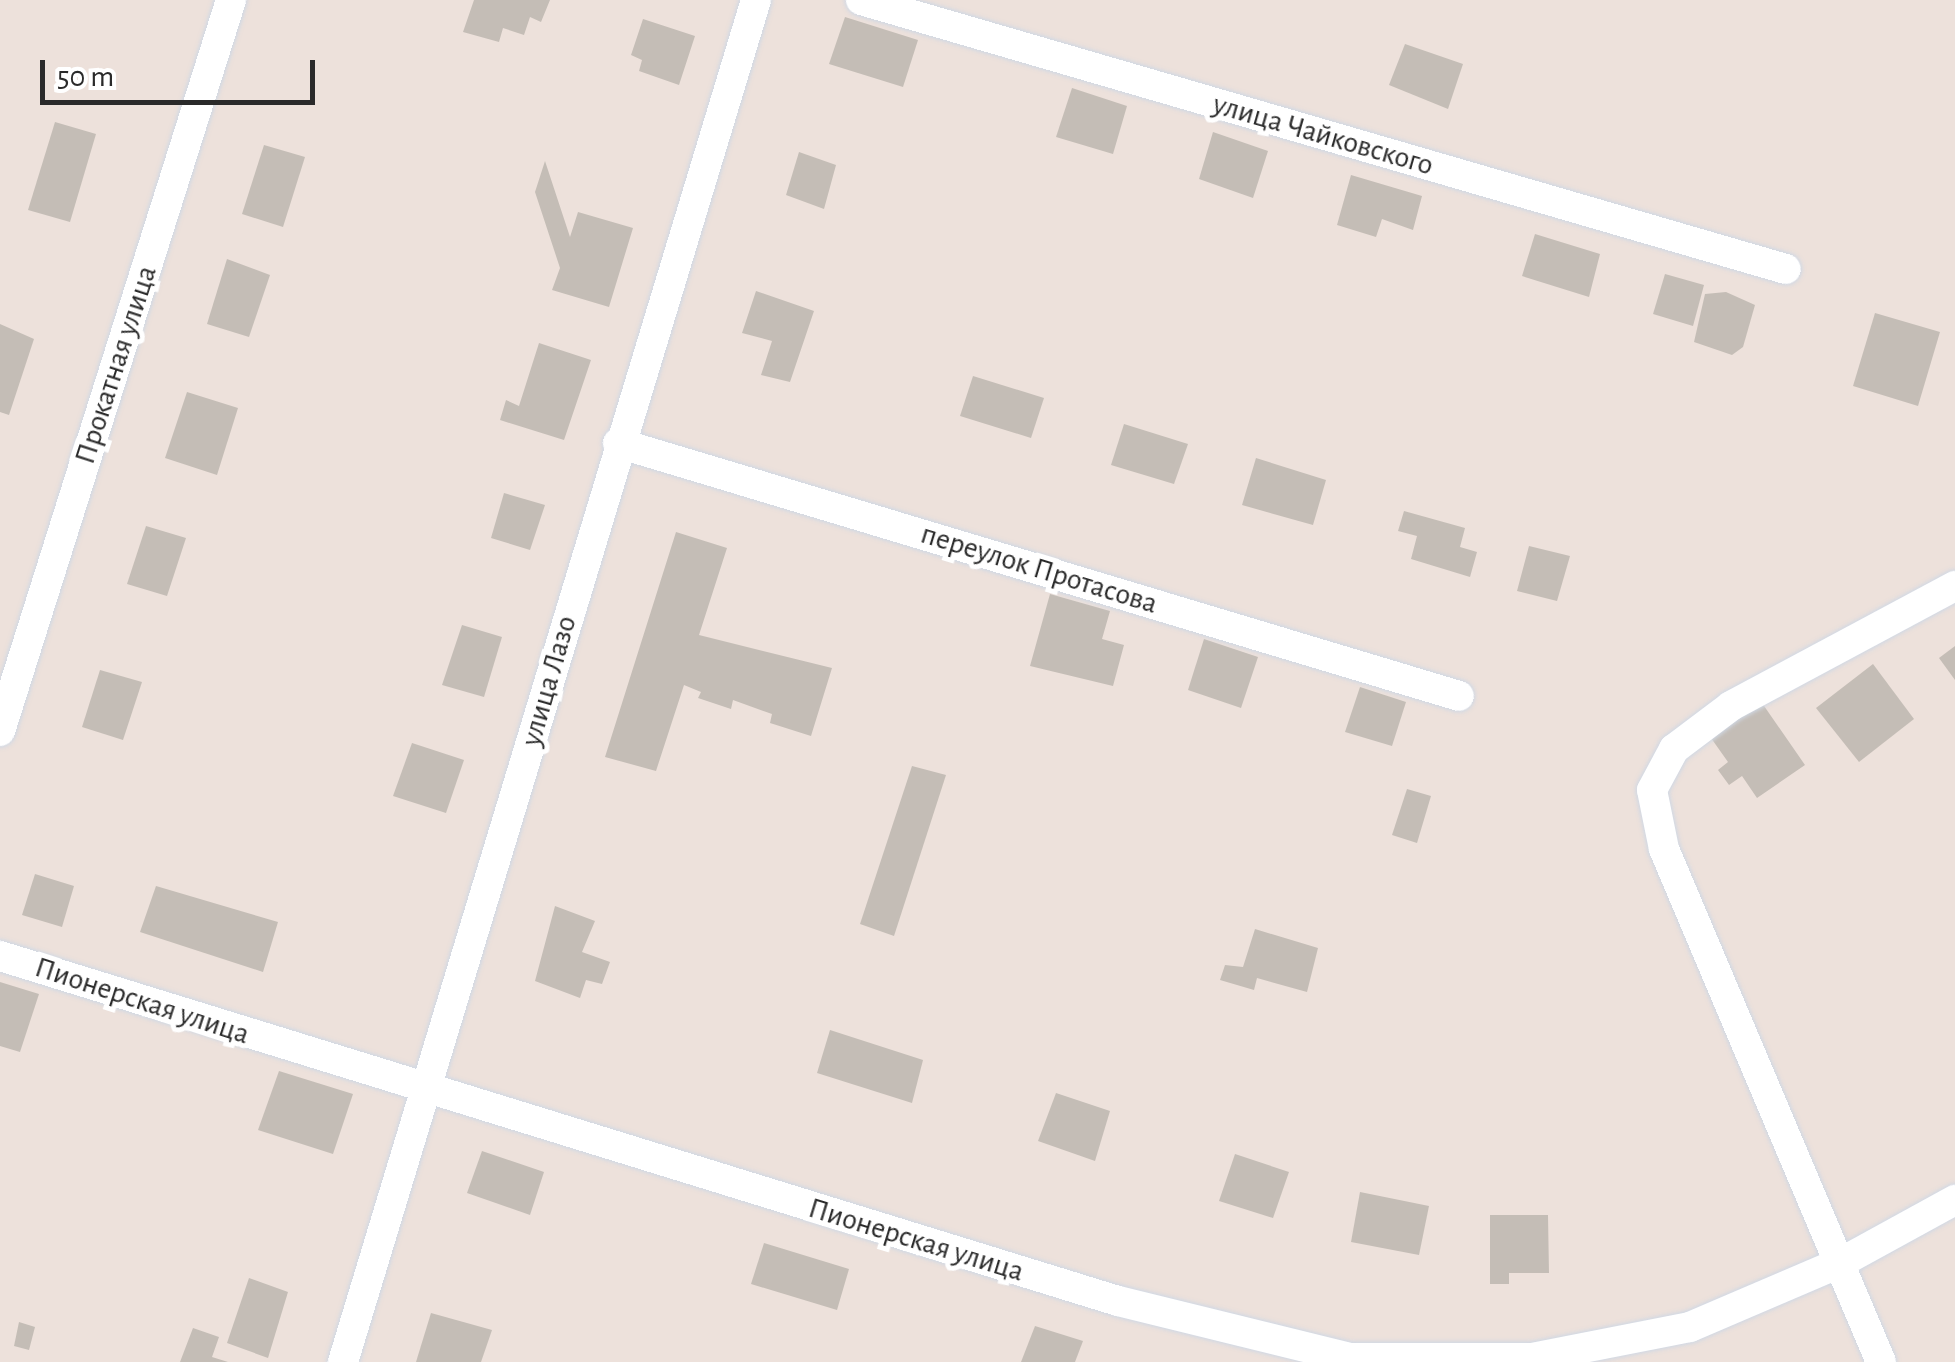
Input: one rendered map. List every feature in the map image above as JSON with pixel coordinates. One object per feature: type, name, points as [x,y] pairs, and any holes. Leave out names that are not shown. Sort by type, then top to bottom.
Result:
[{"type":"street","name":"Прокатная улица","points":[[0,730],[232,0]]},
{"type":"street","name":"улица Лазо","points":[[343,1362],[429,1092],[618,443],[756,0]]},
{"type":"street","name":"улица Чайковского","points":[[861,0],[1786,269]]},
{"type":"street","name":"переулок Протасова","points":[[618,443],[1459,696]]},
{"type":"street","points":[[1881,1362],[1842,1262],[1664,849],[1652,790],[1674,749],[1732,706],[1955,586]]},
{"type":"street","name":"Пионерская улица","points":[[0,956],[429,1092],[1118,1301],[1350,1358],[1532,1358],[1690,1327],[1842,1262],[1955,1200]]},
{"type":"building","points":[[474,0],[550,0],[541,22],[530,17],[524,35],[503,28],[499,42],[463,32]]},
{"type":"building","points":[[845,17],[918,40],[903,87],[829,64]]},
{"type":"building","points":[[643,19],[695,36],[679,85],[639,71],[642,60],[631,55]]},
{"type":"building","points":[[1405,44],[1463,64],[1448,109],[1389,85]]},
{"type":"building","points":[[1072,88],[1127,106],[1113,154],[1056,137]]},
{"type":"building","points":[[55,122],[96,134],[70,222],[28,210]]},
{"type":"building","points":[[1213,132],[1268,151],[1253,198],[1199,179]]},
{"type":"building","points":[[264,145],[305,157],[283,227],[242,214]]},
{"type":"building","points":[[799,152],[836,165],[824,209],[786,195]]},
{"type":"building","points":[[545,161],[570,237],[578,212],[633,228],[609,307],[552,290],[560,268],[535,192]]},
{"type":"building","points":[[1351,175],[1422,196],[1413,230],[1382,219],[1376,237],[1337,225]]},
{"type":"building","points":[[1535,234],[1600,254],[1589,297],[1522,276]]},
{"type":"building","points":[[227,259],[270,275],[249,337],[207,324]]},
{"type":"building","points":[[1665,274],[1704,285],[1693,326],[1653,314]]},
{"type":"building","points":[[756,291],[814,311],[790,382],[761,375],[772,341],[742,333]]},
{"type":"building","points":[[1726,292],[1755,305],[1743,347],[1732,355],[1694,342],[1705,294]]},
{"type":"building","points":[[1875,313],[1940,332],[1918,406],[1853,386]]},
{"type":"building","points":[[0,324],[34,339],[9,415],[0,412]]},
{"type":"building","points":[[539,343],[591,360],[564,440],[500,420],[506,400],[519,406]]},
{"type":"building","points":[[973,376],[1044,398],[1031,438],[960,416]]},
{"type":"building","points":[[187,392],[238,408],[217,475],[165,458]]},
{"type":"building","points":[[1124,424],[1188,444],[1174,484],[1111,465]]},
{"type":"building","points":[[1256,458],[1326,480],[1313,525],[1242,505]]},
{"type":"building","points":[[504,493],[545,505],[530,550],[491,538]]},
{"type":"building","points":[[1404,511],[1465,528],[1460,547],[1477,552],[1470,577],[1411,559],[1417,536],[1398,531]]},
{"type":"building","points":[[146,526],[186,538],[167,596],[127,584]]},
{"type":"building","points":[[676,532],[727,548],[699,635],[832,668],[811,736],[770,723],[772,714],[733,700],[731,709],[698,698],[701,692],[684,685],[656,771],[605,757]]},
{"type":"building","points":[[1529,546],[1570,556],[1557,601],[1517,591]]},
{"type":"building","points":[[1050,594],[1110,611],[1102,639],[1124,645],[1113,686],[1030,666]]},
{"type":"building","points":[[462,625],[502,637],[484,697],[442,685]]},
{"type":"building","points":[[1204,639],[1258,657],[1241,708],[1188,690]]},
{"type":"building","points":[[1955,646],[1955,680],[1939,658]]},
{"type":"building","points":[[1873,664],[1914,719],[1859,762],[1816,708]]},
{"type":"building","points":[[100,670],[142,682],[123,740],[82,727]]},
{"type":"building","points":[[1360,687],[1406,702],[1392,746],[1345,732]]},
{"type":"building","points":[[1762,703],[1805,765],[1757,798],[1742,776],[1729,785],[1718,770],[1728,762],[1711,738]]},
{"type":"building","points":[[412,743],[464,760],[446,813],[393,796]]},
{"type":"building","points":[[912,766],[946,775],[894,936],[860,924]]},
{"type":"building","points":[[1407,789],[1431,796],[1417,843],[1392,835]]},
{"type":"building","points":[[35,874],[74,886],[62,927],[22,915]]},
{"type":"building","points":[[156,886],[278,922],[263,972],[140,932]]},
{"type":"building","points":[[555,906],[595,921],[582,952],[610,962],[602,984],[586,980],[580,998],[535,981]]},
{"type":"building","points":[[1255,929],[1318,948],[1307,992],[1257,978],[1254,990],[1220,980],[1225,965],[1243,967]]},
{"type":"building","points":[[0,982],[39,994],[20,1052],[0,1046]]},
{"type":"building","points":[[830,1030],[923,1060],[912,1103],[817,1073]]},
{"type":"building","points":[[279,1071],[353,1094],[333,1154],[258,1130]]},
{"type":"building","points":[[1056,1093],[1110,1111],[1095,1161],[1038,1141]]},
{"type":"building","points":[[482,1151],[544,1172],[530,1215],[467,1193]]},
{"type":"building","points":[[1235,1154],[1289,1172],[1273,1218],[1219,1201]]},
{"type":"building","points":[[1360,1192],[1429,1206],[1419,1255],[1351,1242]]},
{"type":"building","points":[[1490,1215],[1548,1215],[1549,1273],[1509,1273],[1509,1284],[1490,1284]]},
{"type":"building","points":[[764,1243],[849,1269],[837,1310],[751,1284]]},
{"type":"building","points":[[249,1278],[288,1292],[268,1358],[227,1343]]},
{"type":"building","points":[[431,1313],[492,1330],[481,1362],[416,1362]]},
{"type":"building","points":[[19,1322],[35,1327],[29,1350],[14,1346]]},
{"type":"building","points":[[1035,1326],[1083,1341],[1075,1362],[1021,1362]]},
{"type":"building","points":[[193,1328],[219,1337],[212,1357],[228,1362],[180,1362]]}]
